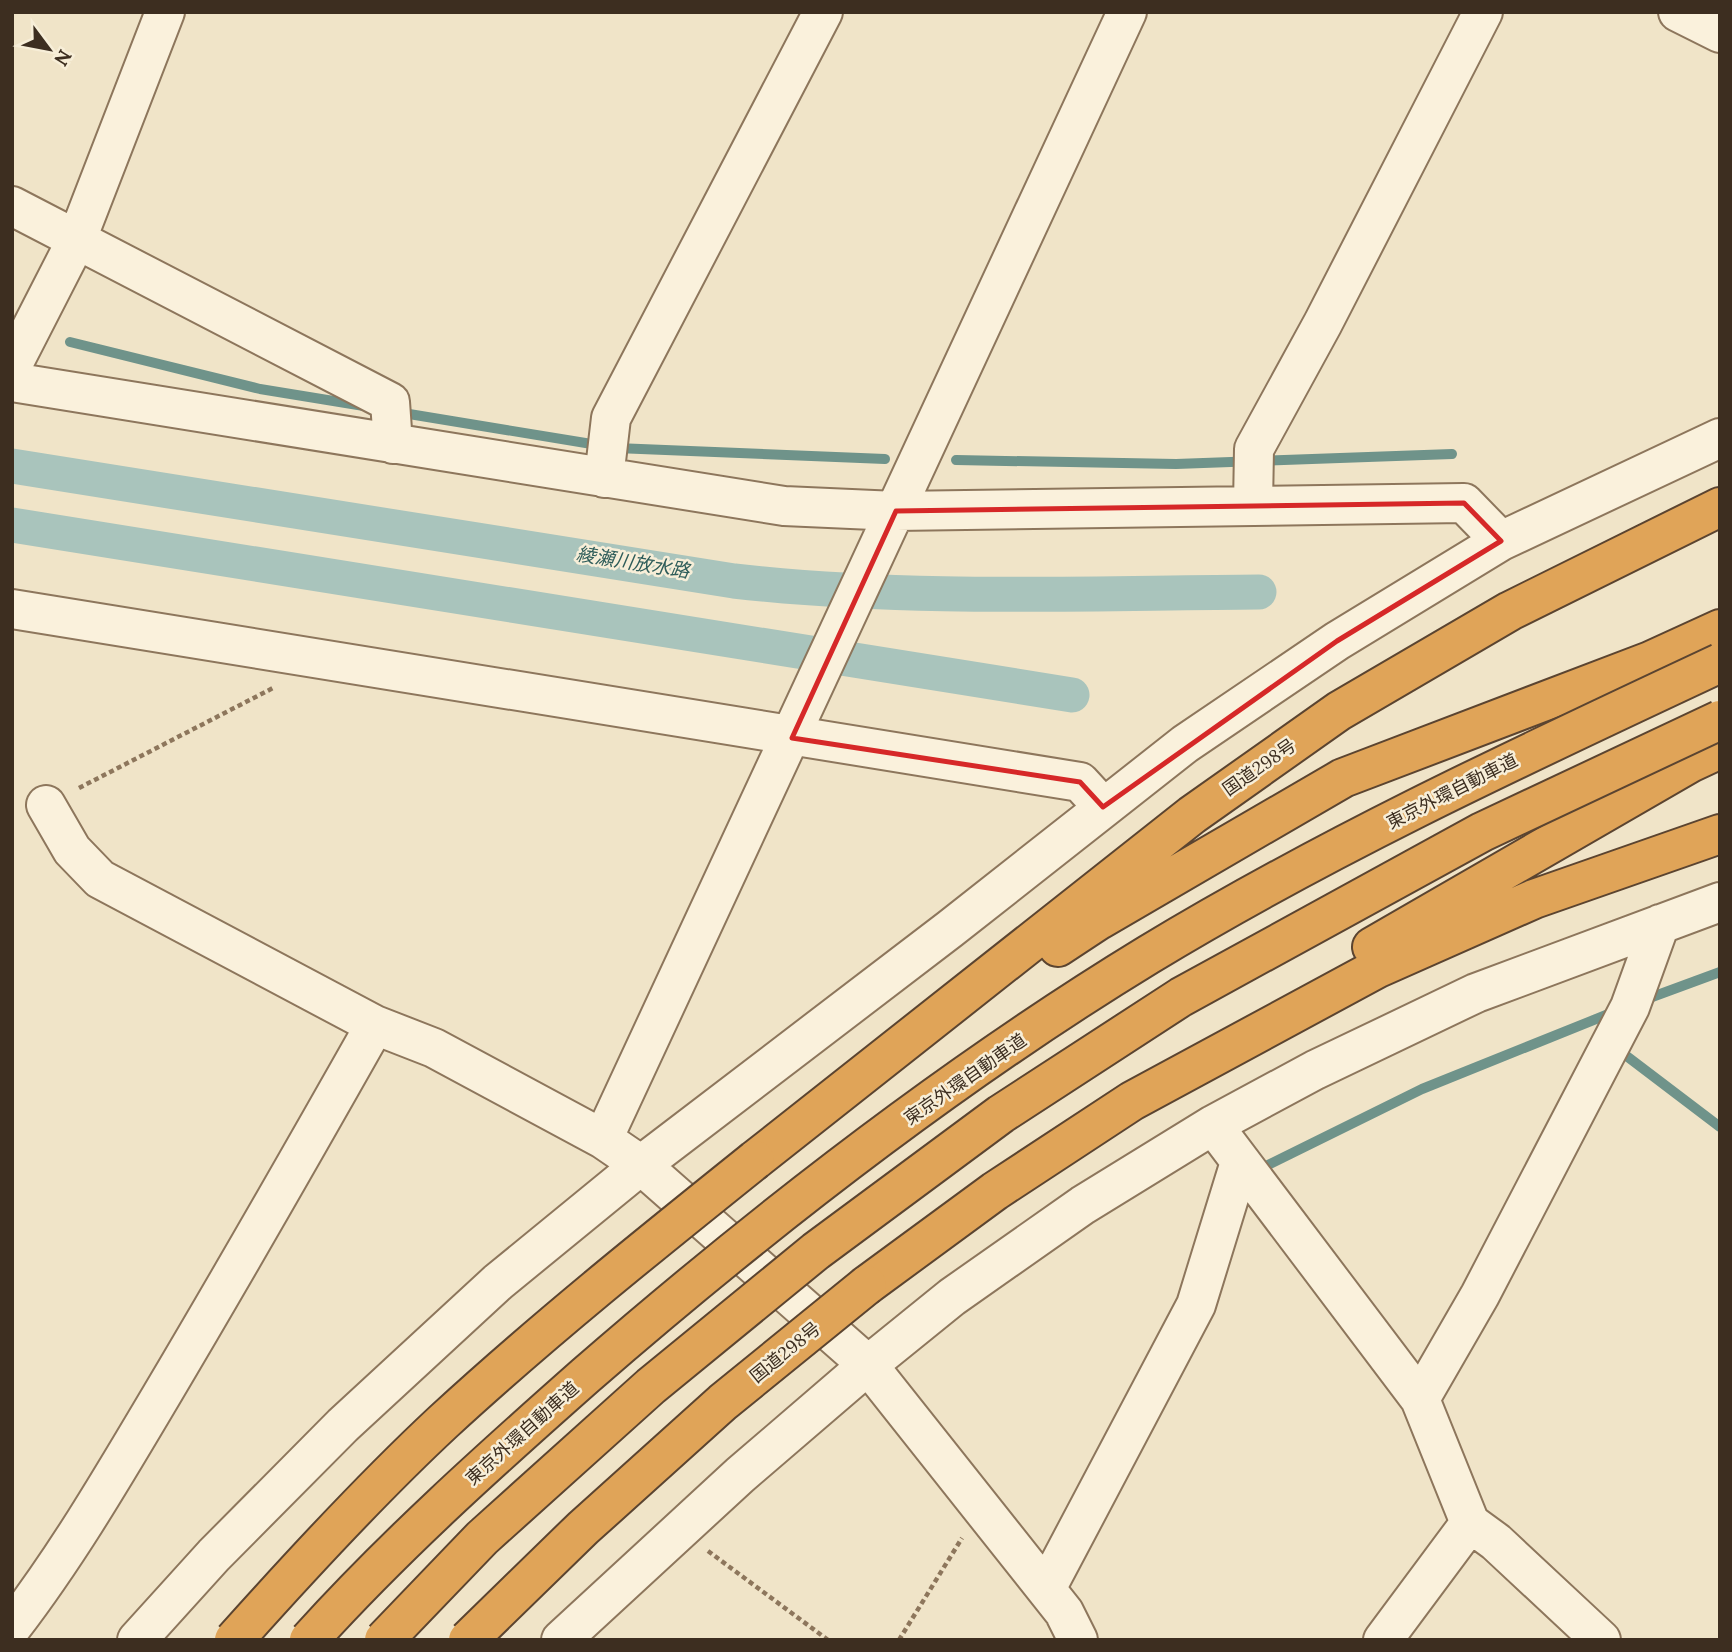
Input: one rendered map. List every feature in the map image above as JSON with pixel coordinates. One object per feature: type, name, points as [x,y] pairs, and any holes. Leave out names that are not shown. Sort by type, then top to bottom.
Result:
[{"type":"highway","name":"国道298号","points":[[234,1640],[287,1580],[442,1423],[602,1282],[1192,815],[1339,711],[1510,611],[1720,508]]},
{"type":"highway","name":"国道298号","points":[[841,1093],[1099,920],[1343,778],[1650,661],[1720,629]]},
{"type":"highway","name":"東京外環自動車道","points":[[309,1640],[488,1462],[637,1331],[789,1207],[972,1072],[1148,956],[1294,873],[1444,793],[1720,663]]},
{"type":"highway","points":[[384,1640],[482,1538],[651,1386],[816,1251],[1001,1114],[1181,997],[1217,977],[1482,832],[1720,720]]},
{"type":"highway","name":"国道298号","points":[[468,1640],[583,1528],[723,1402],[867,1285],[995,1191],[1311,981],[1476,889],[1690,763],[1720,749]]},
{"type":"highway","name":"国道298号","points":[[1132,1101],[1378,968],[1534,899],[1720,834]]},
{"type":"street","points":[[12,366],[77,239],[165,12]]},
{"type":"street","points":[[606,457],[611,418],[823,12]]},
{"type":"street","points":[[603,1139],[792,738],[874,555],[1127,12]]},
{"type":"street","points":[[1252,505],[1254,458],[1483,12]]},
{"type":"street","points":[[1678,12],[1720,33]]},
{"type":"street","points":[[12,206],[77,239],[391,425]]},
{"type":"street","points":[[12,382],[391,425],[606,457],[784,506],[896,511],[1464,503],[1501,541]]},
{"type":"street","points":[[137,1640],[215,1555],[342,1425],[498,1282],[641,1165],[1185,744],[1337,641],[1501,541],[1720,438]]},
{"type":"street","points":[[12,609],[792,738],[937,758],[1080,782],[1103,807]]},
{"type":"street","points":[[46,805],[72,850],[100,879],[375,1025],[434,1048],[603,1139],[641,1165],[868,1365],[1064,1612],[1078,1640]]},
{"type":"street","points":[[561,1640],[685,1525],[868,1365],[952,1297],[1072,1213],[1213,1125],[1315,1070],[1476,993],[1720,902]]},
{"type":"street","points":[[1420,1399],[1480,1295],[1630,1007],[1660,924]]},
{"type":"street","points":[[12,1627],[50,1578],[107,1486],[238,1267],[375,1025]]},
{"type":"street","points":[[1213,1125],[1420,1399],[1470,1523],[1496,1542],[1601,1640]]},
{"type":"street","points":[[1046,1589],[1196,1305],[1240,1162]]},
{"type":"street","points":[[1383,1640],[1470,1523]]},
{"type":"path","points":[[46,805],[273,689],[279,653]]},
{"type":"path","points":[[899,1640],[981,1507]]},
{"type":"path","points":[[685,1525],[715,1558],[828,1640]]},
{"type":"highlighted area","points":[[1464,503],[1501,541],[1337,641],[1103,807],[1080,782],[792,738],[896,511]]},
{"type":"waterway","points":[[70,342],[260,389],[364,406]]},
{"type":"waterway","points":[[397,412],[616,448],[885,459]]},
{"type":"waterway","points":[[956,460],[1176,464],[1452,454]]},
{"type":"waterway","name":"綾瀬川放水路","points":[[12,466],[734,581],[931,594],[1259,592]]},
{"type":"waterway","name":"綾瀬川放水路","points":[[12,525],[1072,695]]},
{"type":"waterway","points":[[1644,1000],[1720,972]]},
{"type":"waterway","points":[[1264,1167],[1422,1089],[1616,1011]]},
{"type":"waterway","points":[[1616,1048],[1720,1127]]}]
